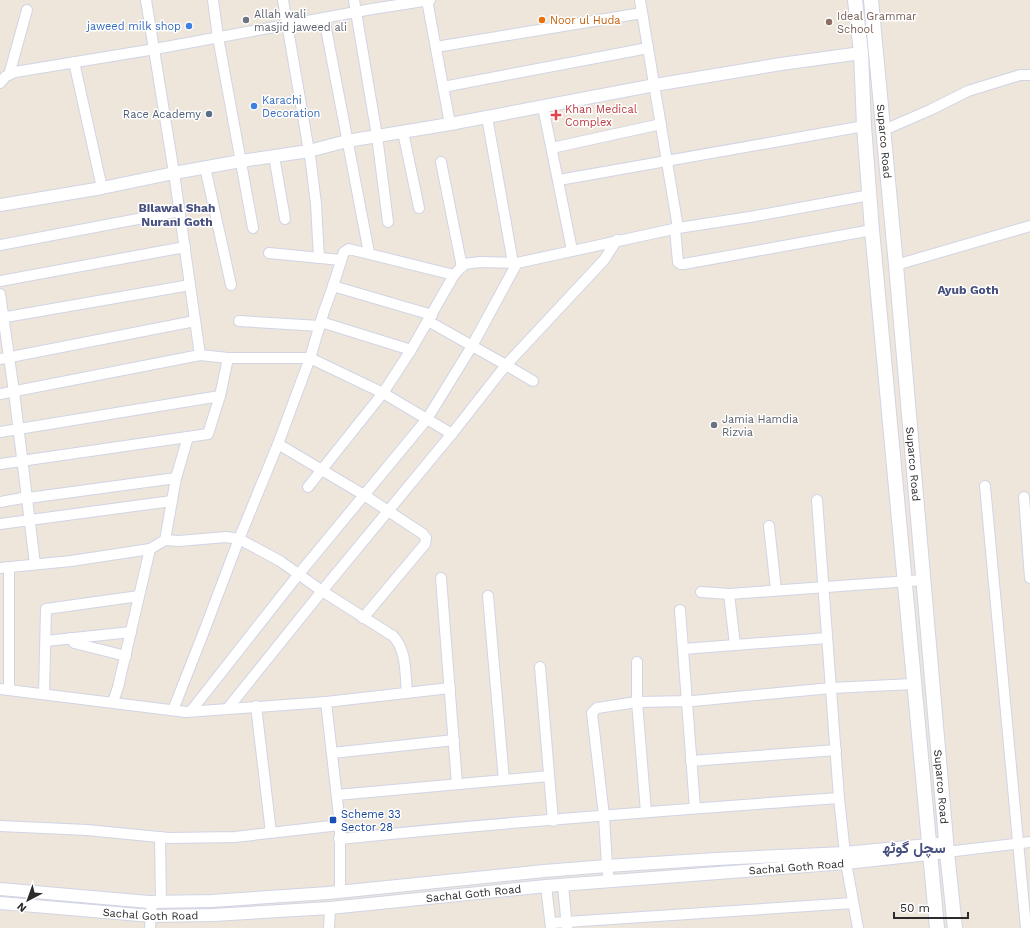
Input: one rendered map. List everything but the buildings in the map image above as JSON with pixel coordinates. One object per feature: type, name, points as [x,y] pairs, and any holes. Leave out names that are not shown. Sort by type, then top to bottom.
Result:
[{"type":"main road","name":"Suparco Road","points":[[855,0],[861,53],[864,126],[873,234],[906,582],[913,684],[937,928]]},
{"type":"main road","name":"Suparco Road","points":[[871,0],[884,130],[955,928]]},
{"type":"main road","points":[[858,31],[874,29]]},
{"type":"main road","points":[[873,234],[893,236]]},
{"type":"street","points":[[146,0],[180,211],[200,356]]},
{"type":"street","points":[[213,0],[218,37],[253,228]]},
{"type":"street","points":[[283,0],[309,151],[316,204],[319,258]]},
{"type":"street","points":[[354,0],[377,136],[388,222]]},
{"type":"street","points":[[0,83],[15,72],[155,49],[287,24],[428,0],[450,124]]},
{"type":"street","points":[[643,0],[642,13],[667,161],[676,228],[678,262],[684,264],[873,234]]},
{"type":"street","points":[[9,75],[27,10]]},
{"type":"street","points":[[436,46],[642,13]]},
{"type":"street","points":[[324,18],[369,253]]},
{"type":"street","points":[[443,87],[648,48]]},
{"type":"street","points":[[0,205],[102,188],[205,167],[309,151],[347,141],[450,124],[655,85],[781,64],[861,53]]},
{"type":"street","points":[[74,62],[102,188]]},
{"type":"street","points":[[884,130],[930,110],[968,91],[1020,75],[1030,75]]},
{"type":"street","points":[[543,106],[572,250]]},
{"type":"street","points":[[191,711],[298,574],[427,419],[472,346],[515,263],[487,117]]},
{"type":"street","points":[[552,148],[661,124]]},
{"type":"street","points":[[559,180],[864,126]]},
{"type":"street","points":[[403,132],[419,208]]},
{"type":"street","points":[[274,156],[285,219]]},
{"type":"street","points":[[441,162],[462,267]]},
{"type":"street","points":[[205,167],[231,285]]},
{"type":"street","points":[[308,487],[383,392],[411,350],[454,275],[464,264],[480,262],[515,263],[676,228],[750,217],[870,195]]},
{"type":"street","points":[[0,245],[180,211]]},
{"type":"street","points":[[896,265],[1030,226]]},
{"type":"street","points":[[228,708],[322,591],[390,511],[506,365],[604,260],[617,240]]},
{"type":"street","points":[[0,281],[185,247]]},
{"type":"street","points":[[173,710],[204,634],[239,539],[278,444],[310,358],[344,252],[346,249],[369,253],[454,275]]},
{"type":"street","points":[[269,253],[341,260]]},
{"type":"street","points":[[2,318],[190,285]]},
{"type":"street","points":[[333,286],[430,318],[472,346],[533,381]]},
{"type":"street","points":[[0,294],[5,358],[14,392],[35,564]]},
{"type":"street","points":[[5,358],[195,321]]},
{"type":"street","points":[[239,321],[321,324],[411,350]]},
{"type":"street","points":[[0,394],[200,356],[228,358],[310,358],[383,392],[452,434]]},
{"type":"street","points":[[0,464],[208,434],[220,396],[228,358]]},
{"type":"street","points":[[0,432],[220,396]]},
{"type":"street","points":[[165,540],[176,478],[188,437]]},
{"type":"street","points":[[278,444],[390,511],[423,534],[426,541],[364,618]]},
{"type":"street","points":[[0,502],[176,478]]},
{"type":"street","points":[[985,486],[1026,928]]},
{"type":"street","points":[[1024,497],[1030,578]]},
{"type":"street","points":[[817,500],[839,798],[846,858],[858,928]]},
{"type":"street","points":[[0,524],[172,501]]},
{"type":"street","points":[[769,526],[776,590]]},
{"type":"street","points":[[407,693],[402,649],[393,636],[322,591],[280,561],[239,539],[226,537],[179,541],[165,540],[150,549],[71,561],[4,568],[4,690],[191,711],[326,702],[407,693],[450,688]]},
{"type":"street","points":[[113,702],[126,656],[150,549]]},
{"type":"street","points":[[441,578],[457,784]]},
{"type":"street","points":[[701,592],[729,594],[923,580]]},
{"type":"street","points":[[729,594],[736,645]]},
{"type":"street","points":[[44,694],[46,609],[139,596]]},
{"type":"street","points":[[488,596],[504,780]]},
{"type":"street","points":[[680,610],[694,808]]},
{"type":"street","points":[[46,641],[131,632]]},
{"type":"street","points":[[70,638],[74,643],[126,656]]},
{"type":"street","points":[[683,649],[827,638]]},
{"type":"street","points":[[637,662],[637,702],[646,812]]},
{"type":"street","points":[[540,667],[553,820]]},
{"type":"street","points":[[609,881],[604,816],[592,713],[597,708],[601,706],[637,702],[686,701],[831,688],[913,684]]},
{"type":"street","points":[[326,702],[340,825],[340,891]]},
{"type":"street","points":[[256,706],[271,833]]},
{"type":"street","points":[[332,753],[454,740]]},
{"type":"street","points":[[691,761],[836,750]]},
{"type":"street","points":[[336,795],[549,776]]},
{"type":"street","points":[[340,839],[436,829],[839,798]]},
{"type":"street","points":[[0,826],[87,830],[169,838],[235,837],[340,825]]},
{"type":"street","points":[[150,922],[156,902],[160,837]]},
{"type":"street","points":[[947,848],[1030,842]]},
{"type":"street","name":"Sachal Goth Road","points":[[0,903],[150,922],[213,915],[330,908],[546,886],[718,874],[846,858],[947,848]]},
{"type":"street","name":"Sachal Goth Road","points":[[0,888],[156,902],[211,901],[340,891],[607,866],[716,859],[846,858]]},
{"type":"street","points":[[563,885],[567,925]]},
{"type":"street","points":[[546,886],[551,926],[853,903]]},
{"type":"street","points":[[329,928],[330,908]]},
{"type":"place","name":"Allah wali masjid jaweed ali","points":[[246,20]]},
{"type":"place","name":"Noor ul Huda","points":[[542,20]]},
{"type":"place","name":"Ideal Grammar School","points":[[829,22]]},
{"type":"place","name":"jaweed milk shop","points":[[189,26]]},
{"type":"place","name":"Karachi Decoration","points":[[254,106]]},
{"type":"place","name":"Race Academy","points":[[209,114]]},
{"type":"place","name":"Khan Medical Complex","points":[[556,115]]},
{"type":"place","name":"Jamia Hamdia Rizvia","points":[[714,425]]},
{"type":"place","name":"Scheme 33 Sector 28","points":[[333,820]]},
{"type":"district","name":"Bilawal Shah Nurani Goth","points":[[177,215]]},
{"type":"district","name":"Ayub Goth","points":[[968,290]]},
{"type":"district","name":"سچل گوٹھ","points":[[914,848]]}]
